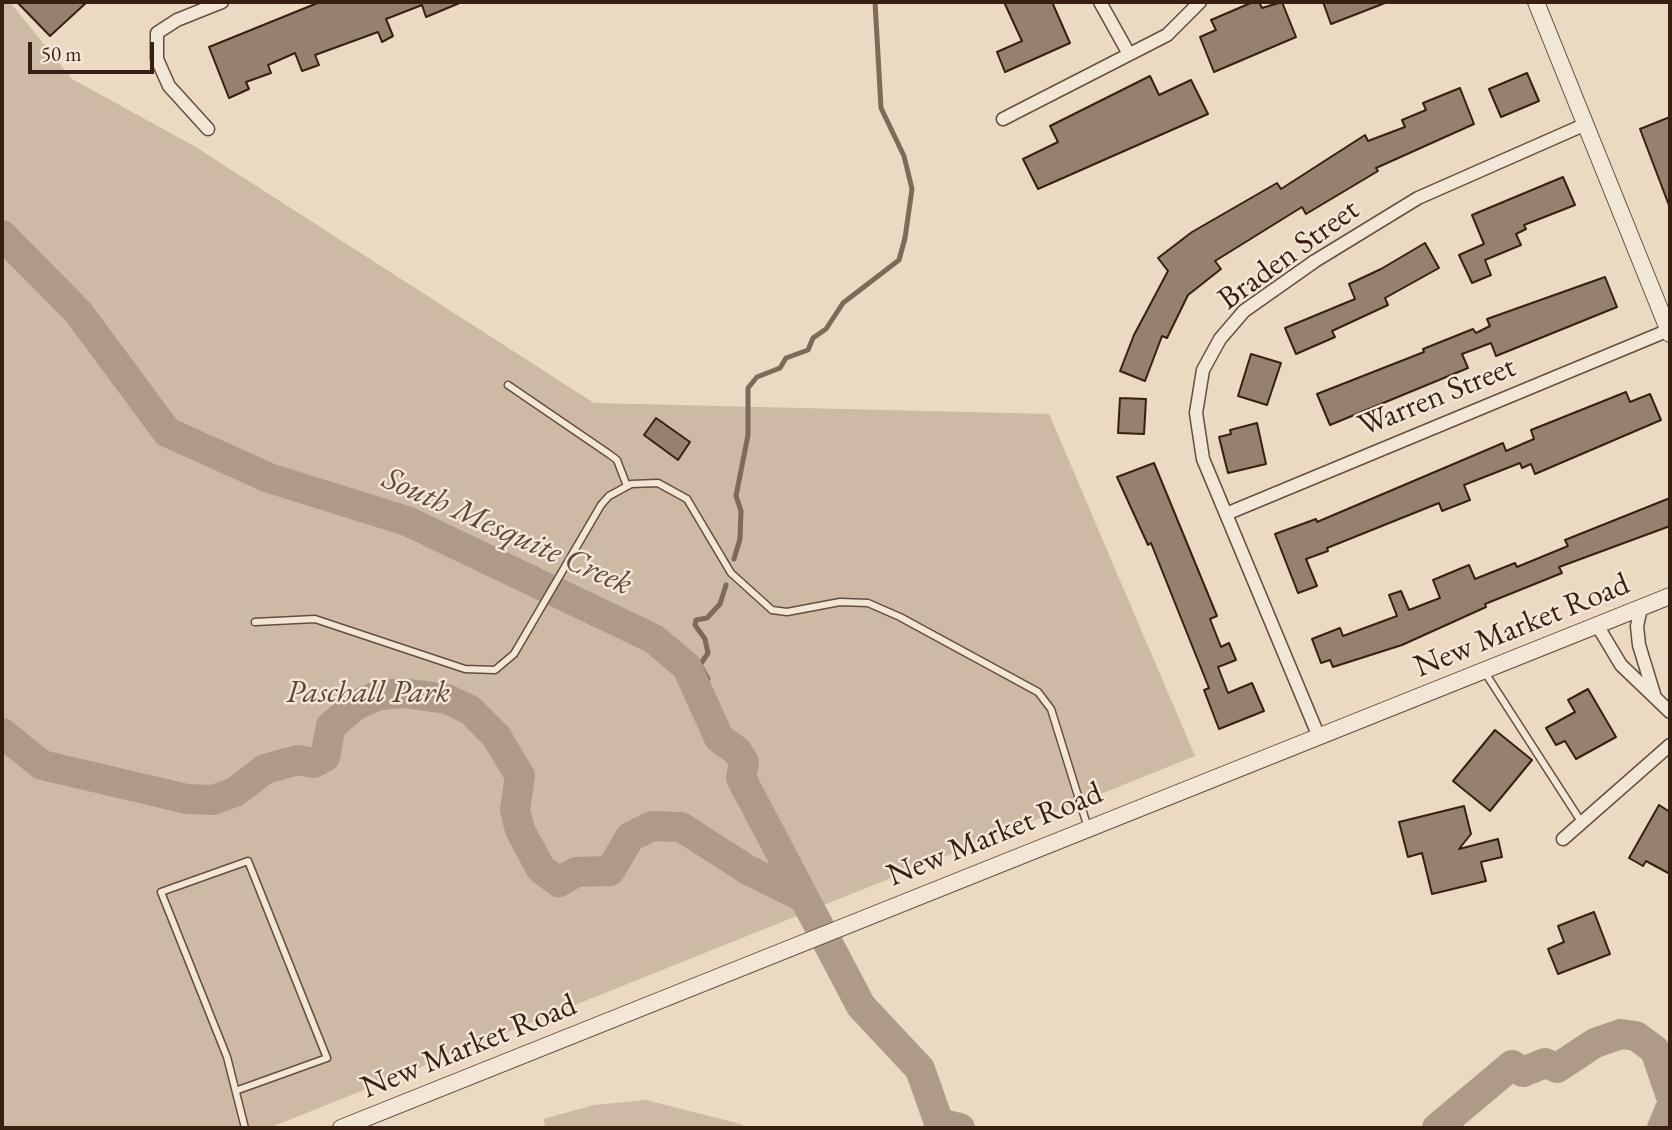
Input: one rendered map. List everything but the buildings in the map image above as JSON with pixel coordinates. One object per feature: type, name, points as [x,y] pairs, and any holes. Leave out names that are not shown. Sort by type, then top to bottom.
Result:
[{"type":"street","points":[[208,129],[169,86],[157,59],[157,33],[177,20],[222,2]]},
{"type":"street","points":[[1100,2],[1129,54]]},
{"type":"street","points":[[1003,119],[1167,35],[1200,2]]},
{"type":"street","points":[[1536,2],[1670,332]]},
{"type":"street","name":"Braden Street","points":[[1319,737],[1203,459],[1196,413],[1203,370],[1220,339],[1244,312],[1315,261],[1419,198],[1586,124]]},
{"type":"street","name":"Warren Street","points":[[1226,514],[1670,332]]},
{"type":"street","name":"New Market Road","points":[[341,1128],[942,885],[1670,596]]},
{"type":"street","points":[[1641,608],[1637,626],[1639,645],[1654,694]]},
{"type":"street","points":[[1597,625],[1621,665],[1670,712]]},
{"type":"street","points":[[1563,839],[1670,745]]},
{"type":"lane","points":[[508,385],[617,460],[627,486]]},
{"type":"lane","points":[[255,622],[315,619],[465,669],[495,670],[514,654],[592,516],[609,496],[641,482],[658,483],[687,499],[731,573],[772,610],[787,612],[840,602],[868,603],[900,617],[1038,692],[1051,709],[1088,828]]},
{"type":"lane","points":[[1484,671],[1581,823]]},
{"type":"lane","points":[[238,1090],[327,1058],[248,861],[161,892],[238,1090],[237,1106],[245,1128]]},
{"type":"green space","name":"Paschall Park","points":[[2,2],[10,2],[72,79],[194,146],[594,403],[1049,414],[1195,756],[269,1128],[2,1128]]},
{"type":"green space","points":[[646,1100],[741,1124],[746,1128],[546,1128],[543,1119],[594,1105]]},
{"type":"waterway","points":[[734,559],[740,539],[741,511],[736,496],[748,435],[748,388],[757,377],[780,368],[786,358],[808,350],[813,338],[826,329],[843,303],[899,260],[905,238],[912,189],[904,156],[881,108],[875,2]]},
{"type":"waterway","name":"South Mesquite Creek","points":[[2,235],[78,312],[167,432],[269,478],[407,521],[654,639],[687,667],[719,738],[737,751],[744,762],[741,778],[861,1006],[920,1069],[939,1123],[960,1128]]},
{"type":"waterway","points":[[700,696],[708,679],[700,665],[708,653],[705,639],[695,625],[696,620],[707,618],[720,604],[726,585]]},
{"type":"waterway","name":"South Mesquite Creek","points":[[2,733],[42,765],[187,799],[213,800],[235,792],[265,769],[298,760],[313,763],[325,757],[331,726],[356,705],[379,695],[404,693],[447,699],[470,710],[496,736],[520,776],[515,810],[520,830],[541,869],[559,882],[576,872],[610,871],[630,837],[652,826],[681,827],[748,870],[803,897]]},
{"type":"waterway","name":"South Mesquite Creek","points":[[1437,1128],[1512,1065],[1523,1072],[1545,1063],[1557,1068],[1595,1043],[1621,1034],[1636,1036],[1655,1050],[1670,1094]]},
{"type":"waterway","name":"South Mesquite Creek","points":[[1662,1128],[1670,1109]]}]
